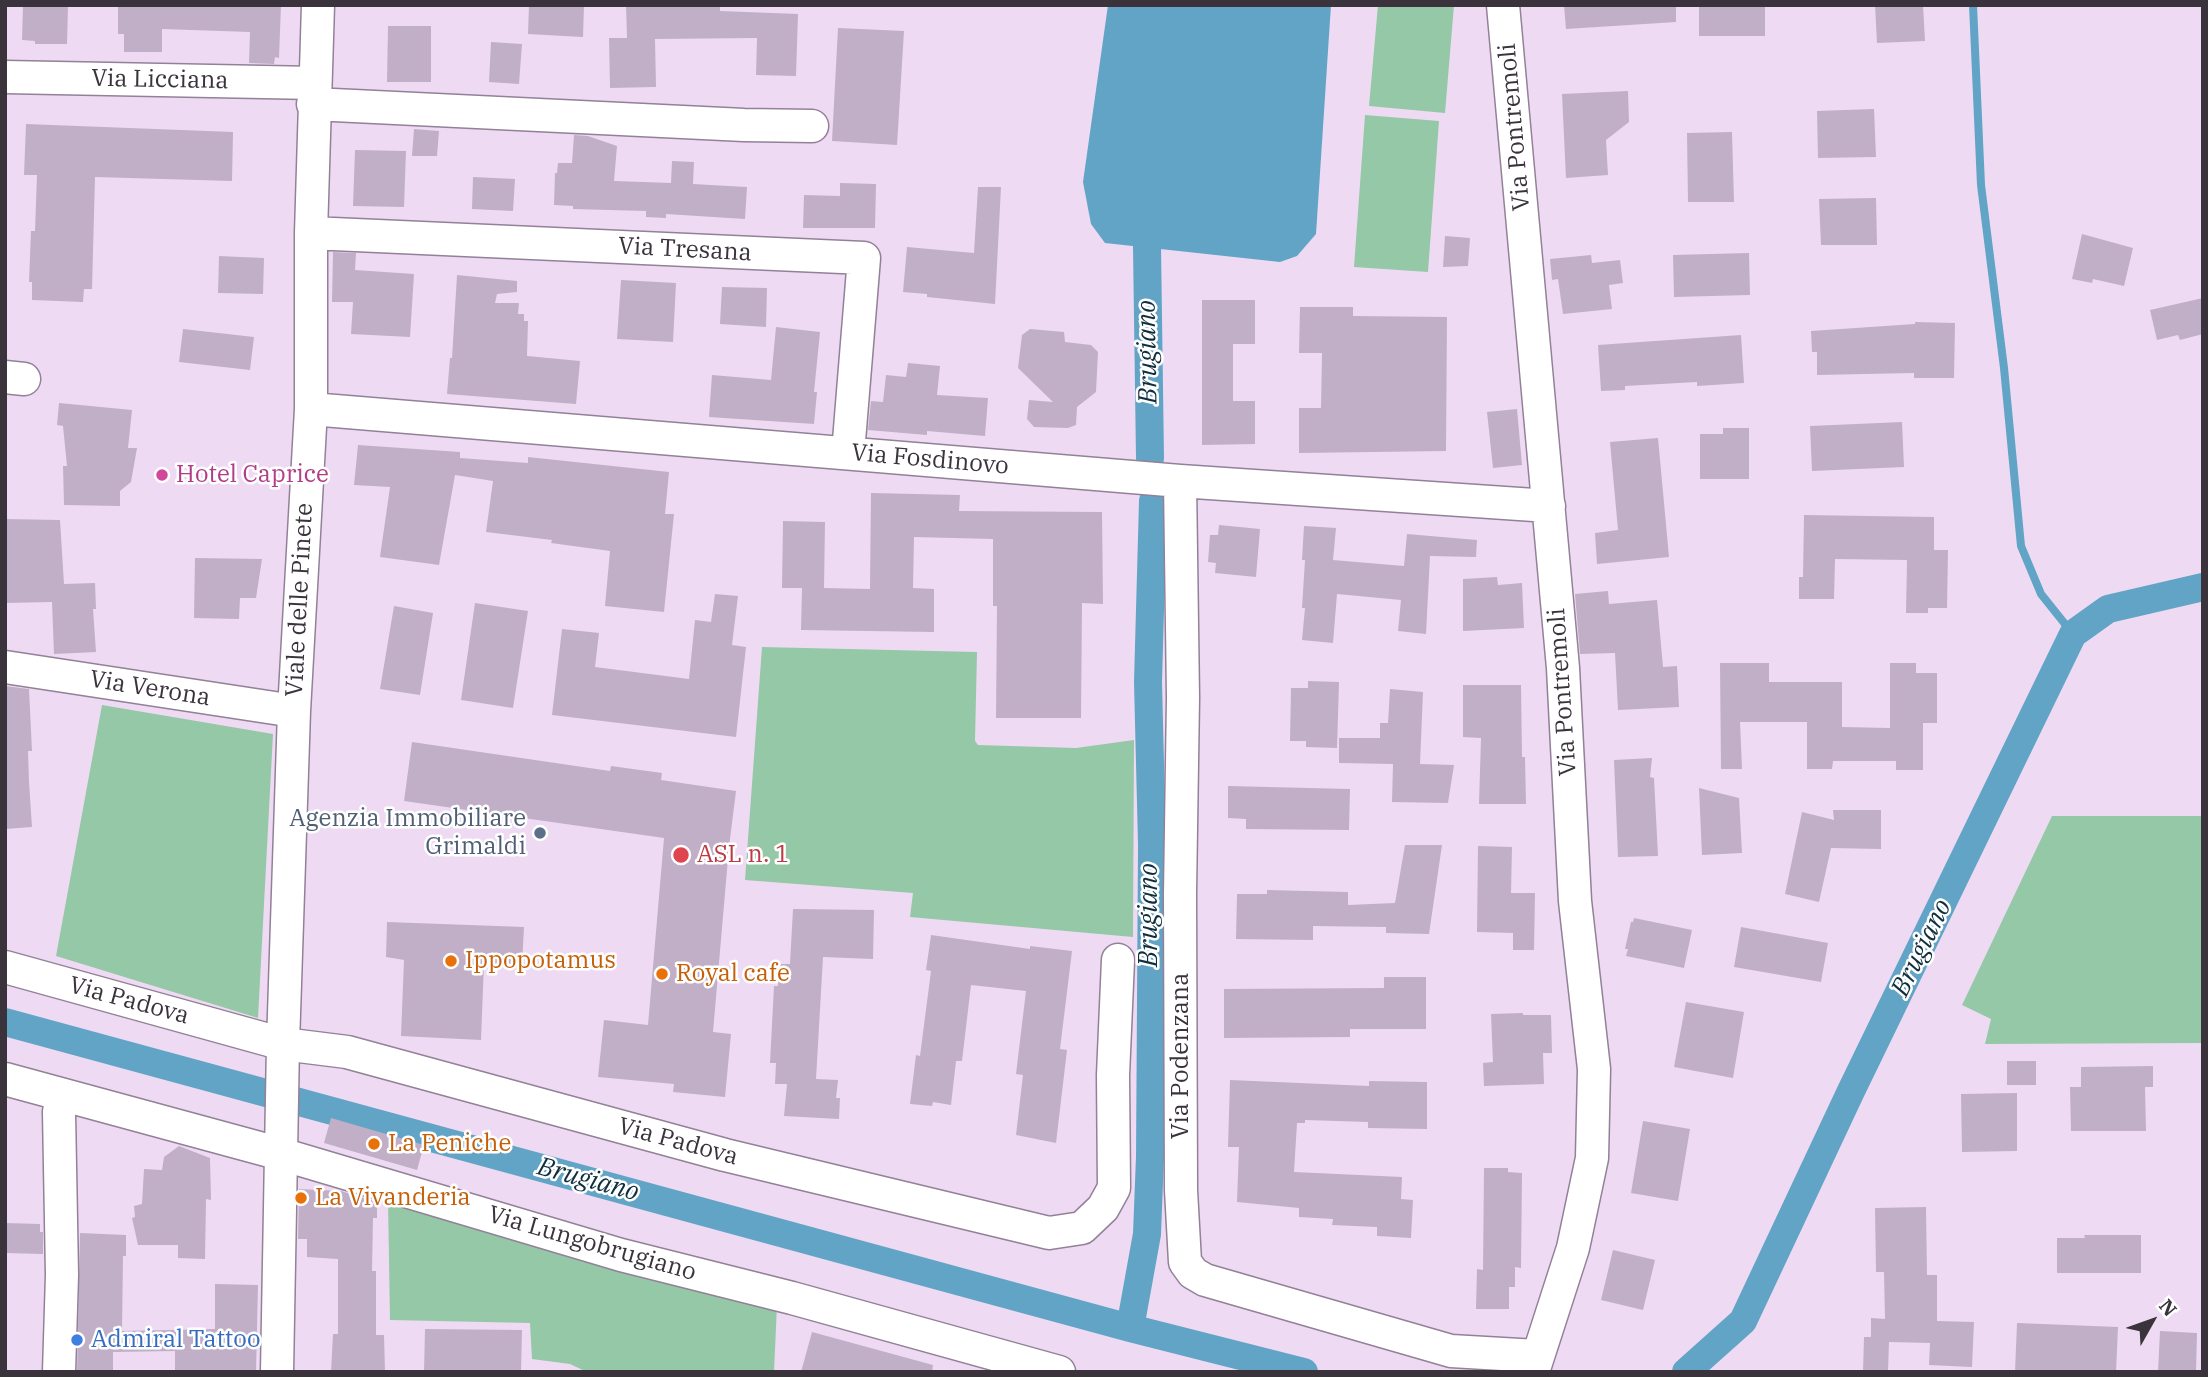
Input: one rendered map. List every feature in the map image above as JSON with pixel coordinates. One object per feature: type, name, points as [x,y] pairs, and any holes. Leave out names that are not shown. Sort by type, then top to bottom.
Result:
[{"type":"street","name":"Viale delle Pinete","points":[[277,1372],[282,1047],[294,711],[311,410],[310,233],[318,5]]},
{"type":"street","name":"Via Pontremoli","points":[[1503,5],[1549,506],[1570,785],[1575,901],[1594,1082],[1592,1158],[1573,1248],[1535,1364]]},
{"type":"street","name":"Via Licciana","points":[[5,76],[314,93],[744,125],[812,126]]},
{"type":"street","name":"Via Tresana","points":[[310,233],[864,258],[848,453]]},
{"type":"street","name":"Via Fosdinovo","points":[[311,410],[1180,481],[1549,506]]},
{"type":"street","name":"Via Podenzana","points":[[1180,481],[1183,698],[1180,893],[1181,1189],[1185,1262],[1194,1273],[1205,1280],[1451,1351],[1535,1364]]},
{"type":"street","name":"Via Verona","points":[[5,667],[294,711]]},
{"type":"street","name":"Via Padova","points":[[5,967],[282,1047],[347,1052],[725,1156],[1049,1233],[1082,1228],[1103,1208],[1114,1188],[1113,1075],[1118,960]]},
{"type":"street","name":"Via Lungobrugiano","points":[[5,1079],[282,1147],[621,1255],[792,1298],[1059,1372]]},
{"type":"street","points":[[59,1372],[62,1275],[59,1112],[62,1095]]},
{"type":"green space","points":[[1378,5],[1454,5],[1445,113],[1369,106]]},
{"type":"green space","points":[[1365,115],[1439,121],[1428,272],[1354,267]]},
{"type":"green space","points":[[762,647],[977,652],[975,741],[978,745],[1076,748],[1134,740],[1133,937],[910,917],[913,893],[745,880]]},
{"type":"green space","points":[[102,705],[273,734],[258,1018],[56,956]]},
{"type":"green space","points":[[2052,816],[2203,816],[2203,1043],[1985,1044],[1991,1019],[1962,1005]]},
{"type":"green space","points":[[388,1200],[777,1305],[774,1372],[587,1372],[570,1364],[532,1359],[530,1323],[390,1320]]},
{"type":"water","points":[[1108,5],[1331,5],[1316,234],[1297,256],[1280,262],[1105,243],[1091,224],[1083,182]]},
{"type":"building","points":[[23,5],[68,5],[67,44],[35,44],[35,41],[22,40]]},
{"type":"building","points":[[118,5],[281,5],[279,58],[275,57],[274,64],[249,63],[250,32],[162,29],[162,52],[124,52],[124,34],[118,34]]},
{"type":"building","points":[[529,5],[584,5],[583,37],[528,34]]},
{"type":"building","points":[[626,5],[720,5],[720,11],[798,14],[796,76],[756,75],[757,38],[655,39],[656,87],[610,88],[609,38],[627,38]]},
{"type":"building","points":[[1564,5],[1676,5],[1676,22],[1566,29]]},
{"type":"building","points":[[1699,5],[1765,5],[1765,36],[1699,36]]},
{"type":"building","points":[[1875,5],[1923,5],[1925,41],[1877,43]]},
{"type":"building","points":[[388,26],[431,26],[431,82],[387,82]]},
{"type":"building","points":[[838,28],[904,31],[897,145],[832,141]]},
{"type":"building","points":[[491,42],[522,44],[519,84],[489,82]]},
{"type":"building","points":[[1628,91],[1629,122],[1606,140],[1608,175],[1566,178],[1562,94]]},
{"type":"building","points":[[1874,109],[1876,157],[1818,158],[1817,111]]},
{"type":"building","points":[[26,124],[233,132],[232,181],[95,177],[92,289],[84,289],[83,302],[32,300],[32,282],[29,282],[31,231],[35,231],[37,175],[24,175]]},
{"type":"building","points":[[414,129],[439,131],[437,156],[412,156]]},
{"type":"building","points":[[1732,132],[1734,202],[1688,202],[1687,133]]},
{"type":"building","points":[[574,135],[588,136],[617,146],[614,181],[671,183],[672,161],[694,162],[693,184],[747,187],[745,219],[666,214],[666,218],[646,217],[646,211],[573,209],[573,206],[554,205],[555,173],[558,163],[572,163]]},
{"type":"building","points":[[355,150],[406,151],[404,207],[353,206]]},
{"type":"building","points":[[473,177],[515,179],[513,211],[472,209]]},
{"type":"building","points":[[840,183],[876,184],[875,228],[803,228],[804,195],[840,196]]},
{"type":"building","points":[[978,187],[1001,187],[995,304],[903,292],[907,247],[974,253]]},
{"type":"building","points":[[1876,198],[1877,245],[1821,245],[1819,199]]},
{"type":"building","points":[[2082,234],[2133,248],[2124,286],[2093,279],[2092,283],[2072,279]]},
{"type":"building","points":[[1445,236],[1470,238],[1468,266],[1443,267]]},
{"type":"building","points":[[333,252],[356,253],[355,270],[414,274],[410,337],[351,334],[353,302],[332,302]]},
{"type":"building","points":[[1749,253],[1750,295],[1674,297],[1673,255]]},
{"type":"building","points":[[1591,255],[1592,263],[1620,260],[1623,283],[1609,285],[1612,309],[1563,314],[1558,279],[1552,280],[1550,259]]},
{"type":"building","points":[[219,256],[264,258],[263,294],[218,293]]},
{"type":"building","points":[[457,275],[517,281],[517,292],[497,294],[495,303],[519,303],[518,314],[524,314],[524,321],[528,321],[527,356],[580,361],[576,404],[447,394]]},
{"type":"building","points":[[621,280],[676,283],[673,342],[617,339]]},
{"type":"building","points":[[722,287],[767,288],[766,327],[720,324]]},
{"type":"building","points":[[2203,298],[2203,334],[2180,340],[2178,335],[2157,340],[2150,310]]},
{"type":"building","points":[[1202,300],[1255,300],[1255,344],[1233,344],[1233,401],[1255,401],[1255,444],[1202,445]]},
{"type":"building","points":[[1300,307],[1353,307],[1353,316],[1447,317],[1446,451],[1299,453],[1299,408],[1321,408],[1322,353],[1299,353]]},
{"type":"building","points":[[1915,322],[1955,323],[1954,378],[1914,378],[1914,373],[1817,375],[1817,352],[1812,352],[1811,331]]},
{"type":"building","points":[[776,327],[820,332],[814,424],[709,417],[712,375],[771,380]]},
{"type":"building","points":[[183,329],[254,337],[250,370],[179,362]]},
{"type":"building","points":[[1030,329],[1064,332],[1065,342],[1091,345],[1098,352],[1096,392],[1077,407],[1076,425],[1068,428],[1034,427],[1027,419],[1029,400],[1053,402],[1018,368],[1022,335]]},
{"type":"building","points":[[1741,335],[1744,383],[1697,386],[1697,382],[1625,386],[1625,390],[1601,391],[1598,345]]},
{"type":"building","points":[[908,363],[940,366],[937,395],[988,398],[985,436],[868,430],[871,401],[883,402],[886,375],[906,377]]},
{"type":"building","points":[[59,403],[132,410],[128,448],[137,448],[131,482],[120,491],[120,506],[64,505],[63,466],[67,466],[63,426],[57,425]]},
{"type":"building","points":[[1517,409],[1522,465],[1493,468],[1487,412]]},
{"type":"building","points":[[1902,422],[1904,467],[1812,471],[1810,426]]},
{"type":"building","points":[[1723,428],[1749,428],[1749,479],[1700,479],[1700,434],[1723,434]]},
{"type":"building","points":[[1658,438],[1669,557],[1597,564],[1595,533],[1618,530],[1610,442]]},
{"type":"building","points":[[358,445],[460,452],[460,458],[528,463],[528,457],[669,472],[665,514],[674,514],[664,612],[605,606],[610,551],[486,532],[493,481],[455,475],[439,565],[380,557],[390,487],[354,485]]},
{"type":"building","points":[[871,493],[960,495],[959,511],[1102,512],[1103,604],[1082,603],[1081,718],[996,718],[997,606],[993,606],[993,539],[914,537],[913,588],[934,589],[934,632],[801,630],[802,588],[782,588],[783,521],[825,522],[824,588],[870,589]]},
{"type":"building","points":[[1804,515],[1934,517],[1934,550],[1948,550],[1947,608],[1928,608],[1928,613],[1906,613],[1907,560],[1835,559],[1834,599],[1799,599],[1799,577],[1803,577]]},
{"type":"building","points":[[5,519],[60,520],[64,584],[95,583],[96,609],[93,609],[96,652],[54,654],[52,602],[5,603]]},
{"type":"building","points":[[1219,525],[1260,529],[1256,577],[1215,573],[1216,563],[1208,562],[1210,535],[1218,535]]},
{"type":"building","points":[[1304,526],[1336,528],[1333,560],[1404,566],[1407,534],[1477,540],[1476,557],[1430,556],[1426,634],[1398,631],[1401,600],[1337,594],[1333,643],[1302,640],[1305,608],[1302,608]]},
{"type":"building","points":[[195,558],[262,559],[256,598],[240,598],[239,619],[194,618]]},
{"type":"building","points":[[1497,577],[1498,585],[1522,583],[1524,628],[1463,631],[1463,579]]},
{"type":"building","points":[[1608,591],[1609,604],[1657,600],[1663,667],[1677,666],[1679,707],[1618,710],[1615,653],[1580,654],[1575,594]]},
{"type":"building","points":[[715,594],[738,596],[732,645],[746,647],[736,737],[552,715],[562,629],[599,633],[595,667],[689,679],[695,620],[711,622]]},
{"type":"building","points":[[475,603],[528,611],[513,708],[461,700]]},
{"type":"building","points":[[394,606],[433,613],[420,695],[380,689]]},
{"type":"building","points":[[1720,663],[1769,663],[1769,682],[1842,682],[1842,727],[1890,728],[1890,663],[1916,663],[1916,673],[1937,673],[1937,723],[1923,723],[1923,770],[1896,770],[1896,761],[1833,761],[1832,769],[1807,769],[1807,722],[1740,722],[1742,769],[1721,769]]},
{"type":"building","points":[[1308,681],[1339,682],[1337,748],[1306,747],[1306,741],[1290,741],[1291,688],[1308,688]]},
{"type":"building","points":[[1463,685],[1521,685],[1526,804],[1479,804],[1481,738],[1463,737]]},
{"type":"building","points":[[5,686],[29,689],[32,751],[28,751],[32,827],[5,829]]},
{"type":"building","points":[[1390,689],[1423,692],[1420,764],[1454,765],[1448,803],[1392,802],[1393,764],[1339,763],[1339,738],[1380,738],[1380,723],[1388,723]]},
{"type":"building","points":[[412,742],[610,771],[611,766],[662,773],[661,780],[736,791],[713,1032],[731,1034],[725,1097],[673,1092],[674,1084],[598,1077],[604,1020],[648,1025],[664,838],[404,801]]},
{"type":"building","points":[[1652,758],[1650,777],[1654,778],[1658,856],[1618,857],[1614,760]]},
{"type":"building","points":[[1228,786],[1350,789],[1349,830],[1246,829],[1246,819],[1228,818]]},
{"type":"building","points":[[1699,788],[1739,798],[1742,853],[1702,855]]},
{"type":"building","points":[[1833,810],[1881,810],[1881,849],[1831,848],[1819,902],[1785,894],[1802,812],[1834,820]]},
{"type":"building","points":[[1405,845],[1442,845],[1429,934],[1386,933],[1386,927],[1313,926],[1313,940],[1236,939],[1237,894],[1267,894],[1267,890],[1348,892],[1348,905],[1395,903]]},
{"type":"building","points":[[1478,846],[1512,847],[1511,893],[1535,893],[1534,950],[1513,950],[1513,933],[1477,932]]},
{"type":"building","points":[[793,909],[874,910],[873,959],[823,957],[816,1079],[838,1080],[836,1098],[840,1098],[839,1119],[784,1116],[787,1084],[775,1084],[776,1063],[770,1063],[774,986],[778,986],[779,964],[790,964]]},
{"type":"building","points":[[1634,918],[1692,930],[1684,968],[1626,956],[1628,949],[1625,949]]},
{"type":"building","points":[[387,922],[524,927],[522,964],[484,963],[481,1040],[401,1036],[404,960],[386,957]]},
{"type":"building","points":[[1741,927],[1828,943],[1821,982],[1734,967]]},
{"type":"building","points":[[931,935],[1030,949],[1030,946],[1072,951],[1060,1049],[1067,1050],[1056,1143],[1016,1135],[1023,1075],[1016,1074],[1026,991],[971,985],[962,1061],[956,1061],[951,1105],[933,1102],[932,1106],[910,1104],[916,1055],[920,1056],[931,971],[926,970]]},
{"type":"building","points":[[1384,977],[1426,977],[1426,1029],[1350,1029],[1350,1037],[1224,1038],[1224,989],[1384,988]]},
{"type":"building","points":[[1686,1002],[1744,1012],[1733,1078],[1674,1067]]},
{"type":"building","points":[[1491,1014],[1551,1015],[1552,1053],[1543,1053],[1544,1084],[1484,1086],[1483,1063],[1493,1062]]},
{"type":"building","points":[[2007,1061],[2036,1061],[2036,1085],[2007,1085]]},
{"type":"building","points":[[2153,1066],[2153,1087],[2145,1087],[2146,1131],[2071,1131],[2070,1087],[2081,1087],[2081,1067]]},
{"type":"building","points":[[1230,1080],[1369,1086],[1369,1081],[1427,1082],[1427,1129],[1368,1128],[1368,1122],[1305,1120],[1305,1123],[1297,1123],[1294,1172],[1402,1177],[1401,1199],[1413,1200],[1411,1238],[1377,1236],[1377,1227],[1332,1225],[1333,1219],[1299,1217],[1299,1208],[1237,1202],[1239,1147],[1228,1147]]},
{"type":"building","points":[[2017,1093],[2017,1151],[1962,1152],[1961,1094]]},
{"type":"building","points":[[331,1118],[424,1145],[417,1170],[324,1143]]},
{"type":"building","points":[[1643,1121],[1690,1129],[1678,1201],[1631,1193]]},
{"type":"building","points":[[179,1146],[210,1158],[211,1200],[206,1199],[205,1259],[178,1258],[178,1245],[138,1245],[132,1218],[135,1217],[134,1206],[142,1204],[144,1169],[162,1170],[164,1157]]},
{"type":"building","points":[[1484,1168],[1508,1168],[1508,1172],[1522,1173],[1521,1268],[1515,1267],[1515,1287],[1509,1287],[1509,1309],[1476,1309],[1477,1269],[1483,1270]]},
{"type":"building","points":[[299,1189],[341,1191],[377,1202],[377,1218],[373,1218],[372,1271],[376,1271],[376,1335],[384,1335],[385,1372],[331,1372],[333,1334],[338,1334],[338,1259],[307,1257],[307,1239],[298,1239]]},
{"type":"building","points":[[1926,1207],[1927,1275],[1937,1275],[1937,1321],[1974,1322],[1972,1367],[1929,1365],[1930,1343],[1889,1342],[1888,1372],[1863,1372],[1864,1337],[1871,1337],[1871,1318],[1885,1319],[1884,1272],[1876,1272],[1875,1208]]},
{"type":"building","points":[[5,1223],[40,1224],[40,1232],[43,1232],[43,1254],[5,1253]]},
{"type":"building","points":[[80,1233],[126,1235],[126,1256],[123,1256],[122,1331],[215,1329],[215,1284],[258,1285],[256,1372],[175,1372],[175,1351],[113,1352],[113,1372],[77,1372]]},
{"type":"building","points":[[2084,1235],[2141,1235],[2141,1273],[2057,1273],[2057,1238],[2085,1238]]},
{"type":"building","points":[[1613,1250],[1655,1260],[1643,1310],[1601,1300]]},
{"type":"building","points":[[2017,1323],[2118,1327],[2116,1372],[2015,1372]]},
{"type":"building","points":[[425,1329],[522,1330],[521,1372],[424,1372]]},
{"type":"building","points":[[2160,1331],[2197,1333],[2196,1372],[2158,1372]]},
{"type":"building","points":[[812,1332],[933,1365],[932,1372],[801,1372]]},
{"type":"waterway","points":[[1973,5],[1981,185],[2004,368],[2021,546],[2041,594],[2073,634]]},
{"type":"waterway","name":"Brugiano","points":[[1147,247],[1150,458]]},
{"type":"waterway","name":"Brugiano","points":[[1130,1328],[1147,1234],[1150,1157],[1152,845],[1148,682],[1153,501]]},
{"type":"waterway","name":"Brugiano","points":[[1686,1372],[1743,1321],[1851,1091],[2073,634],[2108,609],[2203,587]]},
{"type":"waterway","name":"Brugiano","points":[[5,1022],[1130,1328],[1304,1372]]},
{"type":"place","name":"Hotel Caprice","points":[[162,475]]},
{"type":"place","name":"Agenzia Immobiliare Grimaldi","points":[[540,833]]},
{"type":"place","name":"ASL n. 1","points":[[681,855]]},
{"type":"place","name":"Ippopotamus","points":[[451,961]]},
{"type":"place","name":"Royal cafe","points":[[662,974]]},
{"type":"place","name":"La Peniche","points":[[374,1144]]},
{"type":"place","name":"La Vivanderia","points":[[301,1198]]},
{"type":"place","name":"Admiral Tattoo","points":[[77,1340]]}]
